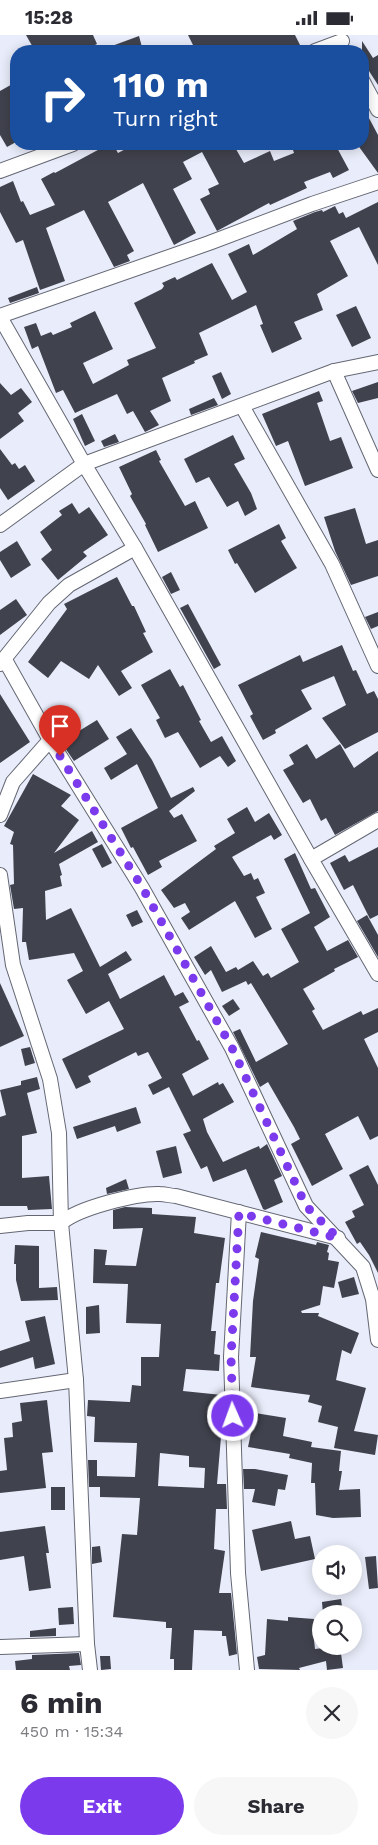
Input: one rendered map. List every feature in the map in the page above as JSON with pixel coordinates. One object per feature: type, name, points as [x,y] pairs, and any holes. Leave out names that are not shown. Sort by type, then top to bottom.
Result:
[{"type":"street","points":[[369,93],[378,110]]},
{"type":"street","points":[[0,171],[56,150]]},
{"type":"street","points":[[378,182],[0,317],[378,974]]},
{"type":"street","points":[[0,525],[84,464],[334,371],[378,362]]},
{"type":"street","points":[[334,371],[378,470]]},
{"type":"street","points":[[242,405],[332,565],[378,666]]},
{"type":"street","points":[[134,548],[69,585],[49,603],[2,662],[142,887],[227,1040],[306,1206],[338,1238],[363,1267],[372,1299],[378,1340]]},
{"type":"street","points":[[0,815],[13,782],[50,740]]},
{"type":"street","points":[[311,859],[378,820]]},
{"type":"street","points":[[0,875],[14,965],[50,1079],[59,1133],[61,1223],[76,1380],[87,1644],[90,1670]]},
{"type":"street","points":[[0,1226],[61,1223],[82,1210],[144,1195],[161,1194],[176,1196],[338,1238]]},
{"type":"street","points":[[239,1213],[231,1357],[238,1573],[247,1670]]},
{"type":"street","points":[[0,1391],[76,1380]]},
{"type":"street","points":[[0,1647],[87,1644]]},
{"type":"building","points":[[26,35],[93,35],[97,44],[95,45],[32,45]]},
{"type":"building","points":[[188,35],[295,35],[300,45],[193,45]]},
{"type":"building","points":[[139,36],[141,45],[115,45]]},
{"type":"building","points":[[369,52],[373,58],[378,55],[378,85],[369,71]]},
{"type":"building","points":[[10,85],[10,145],[7,147],[0,135],[0,91]]},
{"type":"building","points":[[369,118],[378,135],[378,173],[361,150],[369,150]]},
{"type":"building","points":[[98,150],[116,150],[118,153],[124,150],[236,150],[244,163],[270,151],[274,161],[294,153],[293,150],[338,150],[349,170],[333,178],[330,172],[304,182],[307,188],[270,205],[269,203],[217,231],[200,199],[210,194],[208,189],[219,184],[202,152],[183,162],[192,179],[173,189],[196,233],[174,245],[143,183],[108,202],[134,251],[127,255],[130,261],[114,267],[84,210],[46,228],[65,281],[40,290],[23,240],[16,243],[0,212],[0,187],[13,181],[21,202],[23,201],[30,215],[55,205],[41,179]]},
{"type":"building","points":[[378,202],[378,265],[359,227],[330,241],[348,276],[317,294],[323,310],[294,322],[302,339],[272,353],[260,325],[263,324],[256,305],[199,333],[208,355],[162,378],[171,401],[150,411],[159,425],[145,432],[133,411],[127,414],[117,394],[75,413],[63,390],[56,393],[38,346],[32,349],[24,327],[36,323],[41,336],[51,332],[53,335],[72,327],[70,323],[95,311],[113,349],[83,363],[93,384],[129,365],[127,360],[156,348],[134,303],[162,289],[164,286],[162,283],[175,277],[177,280],[212,263],[232,300],[247,292],[228,254],[249,244],[253,255],[297,229],[293,221],[315,212],[322,210],[323,212],[335,206],[339,214],[343,212],[346,218]]},
{"type":"building","points":[[37,287],[39,293],[10,303],[8,298]]},
{"type":"building","points":[[356,306],[371,338],[352,347],[336,315]]},
{"type":"building","points":[[221,372],[231,394],[222,399],[212,376]]},
{"type":"building","points":[[378,382],[378,398],[358,403],[352,391]]},
{"type":"building","points":[[0,383],[11,395],[21,388],[32,402],[18,413],[24,421],[0,439]]},
{"type":"building","points":[[319,391],[323,401],[317,403],[330,441],[341,437],[353,468],[305,486],[288,441],[276,446],[262,414]]},
{"type":"building","points":[[214,398],[218,405],[191,415],[189,409]]},
{"type":"building","points":[[82,414],[95,441],[85,446],[73,419]]},
{"type":"building","points":[[115,434],[119,442],[104,447],[101,441]]},
{"type":"building","points":[[233,435],[245,459],[234,464],[251,493],[257,509],[245,516],[238,501],[227,507],[209,477],[196,483],[184,459]]},
{"type":"building","points":[[0,449],[12,465],[15,463],[19,469],[25,465],[35,481],[8,500],[0,488]]},
{"type":"building","points":[[156,450],[161,460],[159,461],[185,506],[195,501],[208,528],[158,552],[146,524],[130,496],[132,494],[119,467]]},
{"type":"building","points":[[72,503],[79,514],[89,507],[108,535],[83,552],[87,556],[58,580],[41,559],[52,550],[40,532],[62,515],[59,511]]},
{"type":"building","points":[[355,508],[366,544],[378,540],[378,576],[351,585],[335,551],[324,517]]},
{"type":"building","points":[[279,524],[286,538],[281,541],[297,568],[255,593],[237,563],[235,564],[228,550]]},
{"type":"building","points":[[17,541],[31,565],[11,578],[0,560],[0,552]]},
{"type":"building","points":[[171,572],[180,590],[171,594],[162,577]]},
{"type":"building","points":[[117,577],[132,606],[134,606],[146,632],[143,633],[153,652],[121,671],[132,688],[119,696],[98,665],[89,679],[61,661],[48,678],[28,662],[67,609],[64,604]]},
{"type":"building","points":[[16,599],[27,615],[0,635],[0,610]]},
{"type":"building","points":[[188,604],[221,665],[214,669],[180,608]]},
{"type":"building","points":[[378,612],[378,626],[371,629],[365,617]]},
{"type":"building","points":[[342,645],[353,671],[356,670],[367,694],[374,691],[378,699],[378,732],[345,749],[322,718],[346,705],[334,676],[301,690],[312,709],[275,730],[276,733],[263,740],[250,716],[253,714],[238,685],[300,655],[303,662]]},
{"type":"building","points":[[170,669],[180,687],[183,685],[201,720],[199,721],[211,742],[222,736],[236,761],[228,767],[220,756],[200,768],[178,732],[165,738],[156,720],[160,718],[141,685]]},
{"type":"building","points":[[0,694],[30,742],[0,763]]},
{"type":"building","points":[[97,720],[109,739],[74,761],[61,742]]},
{"type":"building","points":[[131,728],[152,760],[171,798],[193,787],[195,791],[169,811],[174,818],[182,814],[197,841],[159,861],[162,867],[148,875],[121,828],[158,808],[137,764],[111,780],[104,768],[127,754],[116,737]]},
{"type":"building","points":[[307,744],[316,759],[340,744],[354,768],[378,751],[378,811],[335,835],[326,818],[321,821],[310,799],[303,803],[283,770],[294,764],[289,755]]},
{"type":"building","points":[[33,774],[71,795],[61,806],[79,820],[54,853],[92,831],[98,842],[59,864],[62,886],[45,891],[46,920],[71,908],[100,967],[126,951],[132,960],[108,974],[120,999],[164,975],[175,996],[183,992],[189,1002],[179,1007],[209,1059],[182,1074],[193,1096],[218,1082],[219,1085],[223,1083],[234,1102],[203,1119],[207,1132],[223,1162],[259,1146],[260,1149],[267,1144],[282,1176],[274,1180],[283,1202],[265,1210],[263,1209],[246,1169],[213,1182],[207,1166],[201,1169],[183,1134],[191,1131],[169,1087],[153,1095],[148,1085],[162,1078],[148,1052],[138,1056],[136,1052],[88,1076],[91,1082],[76,1089],[62,1059],[124,1029],[109,1001],[86,1014],[67,980],[83,971],[74,953],[29,960],[26,942],[22,942],[23,908],[14,909],[10,885],[14,884],[13,845],[10,844],[14,832],[4,826]]},
{"type":"building","points":[[247,807],[255,822],[269,813],[282,835],[274,840],[271,835],[232,857],[244,876],[251,873],[254,880],[258,878],[265,893],[256,897],[272,929],[255,938],[235,901],[189,930],[181,918],[190,912],[185,903],[174,908],[161,890],[216,849],[214,846],[235,833],[227,819]]},
{"type":"building","points":[[102,844],[112,863],[102,868],[92,849]]},
{"type":"building","points":[[378,847],[378,915],[370,919],[353,885],[344,890],[330,863],[345,855],[349,862]]},
{"type":"building","points":[[295,853],[311,889],[315,888],[330,917],[314,927],[327,951],[348,940],[358,957],[334,969],[335,971],[303,989],[315,1009],[312,1011],[323,1030],[361,1011],[363,1015],[378,1008],[378,1032],[364,1039],[378,1068],[378,1136],[370,1140],[358,1116],[325,1134],[343,1169],[312,1186],[291,1144],[300,1139],[294,1127],[268,1082],[260,1087],[233,1032],[240,1029],[256,1062],[288,1044],[251,983],[248,985],[246,981],[222,992],[211,970],[205,975],[194,957],[211,946],[226,972],[236,967],[238,970],[253,961],[263,976],[268,973],[271,978],[299,962],[281,929],[310,913],[284,859]]},
{"type":"building","points":[[137,910],[143,922],[132,927],[126,915]]},
{"type":"building","points":[[367,915],[378,935],[378,957],[357,921]]},
{"type":"building","points":[[0,983],[24,1036],[0,1047]]},
{"type":"building","points":[[233,999],[240,1009],[229,1016],[222,1006]]},
{"type":"building","points":[[30,1047],[35,1063],[25,1066],[21,1049]]},
{"type":"building","points":[[37,1077],[40,1089],[27,1093],[37,1133],[22,1136],[22,1178],[49,1176],[52,1209],[28,1210],[27,1206],[0,1206],[0,1117],[6,1115],[0,1090],[21,1085],[21,1081]]},
{"type":"building","points":[[136,1107],[141,1123],[117,1132],[115,1126],[77,1139],[73,1127]]},
{"type":"building","points":[[176,1146],[182,1173],[163,1178],[156,1151]]},
{"type":"building","points":[[368,1165],[378,1185],[378,1273],[369,1255],[360,1242],[357,1244],[345,1222],[355,1217],[352,1211],[364,1205],[349,1175]]},
{"type":"building","points":[[126,1179],[129,1189],[107,1194],[106,1188]]},
{"type":"building","points":[[125,1207],[152,1208],[152,1214],[196,1217],[194,1233],[225,1238],[219,1283],[216,1283],[211,1331],[216,1331],[214,1354],[220,1355],[219,1371],[186,1369],[183,1391],[222,1395],[218,1436],[221,1437],[217,1484],[226,1484],[227,1509],[216,1509],[214,1549],[225,1551],[219,1593],[231,1593],[237,1654],[229,1656],[226,1636],[222,1636],[222,1631],[194,1630],[192,1670],[174,1670],[174,1659],[170,1659],[172,1628],[166,1628],[166,1622],[113,1617],[122,1534],[137,1535],[140,1498],[100,1497],[100,1487],[89,1487],[88,1460],[97,1460],[97,1476],[135,1477],[137,1443],[94,1442],[95,1417],[87,1416],[88,1400],[130,1402],[132,1385],[141,1386],[141,1357],[159,1357],[161,1324],[126,1323],[128,1284],[93,1283],[94,1249],[107,1250],[105,1265],[136,1266],[143,1228],[113,1229],[113,1210]],"holes":[[[160,1453],[189,1456],[189,1467],[205,1468],[204,1488],[158,1486]]]},
{"type":"building","points":[[261,1232],[316,1245],[317,1242],[329,1245],[327,1252],[329,1253],[328,1260],[339,1262],[334,1288],[323,1286],[320,1305],[301,1311],[302,1313],[319,1313],[318,1316],[359,1333],[351,1354],[342,1350],[336,1380],[366,1388],[354,1431],[378,1435],[375,1455],[334,1448],[338,1427],[318,1422],[322,1406],[308,1402],[310,1395],[251,1387],[256,1357],[250,1357],[253,1301],[259,1259],[255,1257]]},
{"type":"building","points":[[15,1245],[39,1246],[39,1288],[57,1287],[58,1300],[21,1301],[16,1280],[16,1264],[14,1264]]},
{"type":"building","points":[[354,1277],[359,1294],[342,1298],[338,1282]]},
{"type":"building","points":[[99,1305],[100,1333],[86,1334],[86,1307]]},
{"type":"building","points":[[45,1316],[55,1364],[35,1369],[33,1357],[0,1368],[0,1351],[30,1341],[25,1321]]},
{"type":"building","points":[[47,1400],[53,1452],[42,1453],[46,1488],[0,1493],[0,1471],[7,1470],[4,1438],[13,1437],[12,1423],[22,1421],[20,1403]]},
{"type":"building","points":[[255,1413],[286,1418],[283,1436],[312,1442],[311,1447],[341,1451],[339,1471],[342,1471],[339,1490],[360,1489],[361,1517],[333,1518],[316,1515],[315,1483],[311,1483],[312,1463],[289,1458],[290,1454],[248,1447]]},
{"type":"building","points":[[243,1469],[255,1469],[288,1475],[285,1490],[278,1489],[275,1506],[252,1502],[255,1489],[244,1489]]},
{"type":"building","points":[[51,1487],[65,1487],[65,1510],[51,1510]]},
{"type":"building","points":[[291,1521],[295,1539],[310,1536],[312,1560],[261,1571],[252,1530]]},
{"type":"building","points":[[45,1526],[49,1553],[46,1553],[51,1588],[29,1591],[24,1556],[0,1560],[0,1532]]},
{"type":"building","points":[[100,1546],[102,1562],[92,1564],[92,1547]]},
{"type":"building","points":[[376,1556],[378,1588],[369,1589],[365,1557]]},
{"type":"building","points":[[341,1599],[342,1605],[322,1605],[322,1602]]},
{"type":"building","points":[[73,1607],[74,1624],[59,1625],[58,1608]]},
{"type":"building","points":[[288,1617],[312,1619],[312,1655],[341,1655],[343,1668],[327,1670],[326,1661],[299,1668],[300,1670],[259,1669],[257,1657],[265,1655],[267,1619],[288,1621]]},
{"type":"building","points":[[56,1628],[56,1636],[30,1637],[30,1631]]},
{"type":"building","points":[[79,1653],[81,1665],[69,1666],[70,1670],[16,1670],[15,1661],[32,1659],[32,1655]]},
{"type":"building","points":[[100,1656],[110,1656],[111,1669],[101,1670]]},
{"type":"route","points":[[60,756],[142,887],[232,1048],[306,1206],[338,1238],[239,1213],[231,1357],[233,1416]]}]
